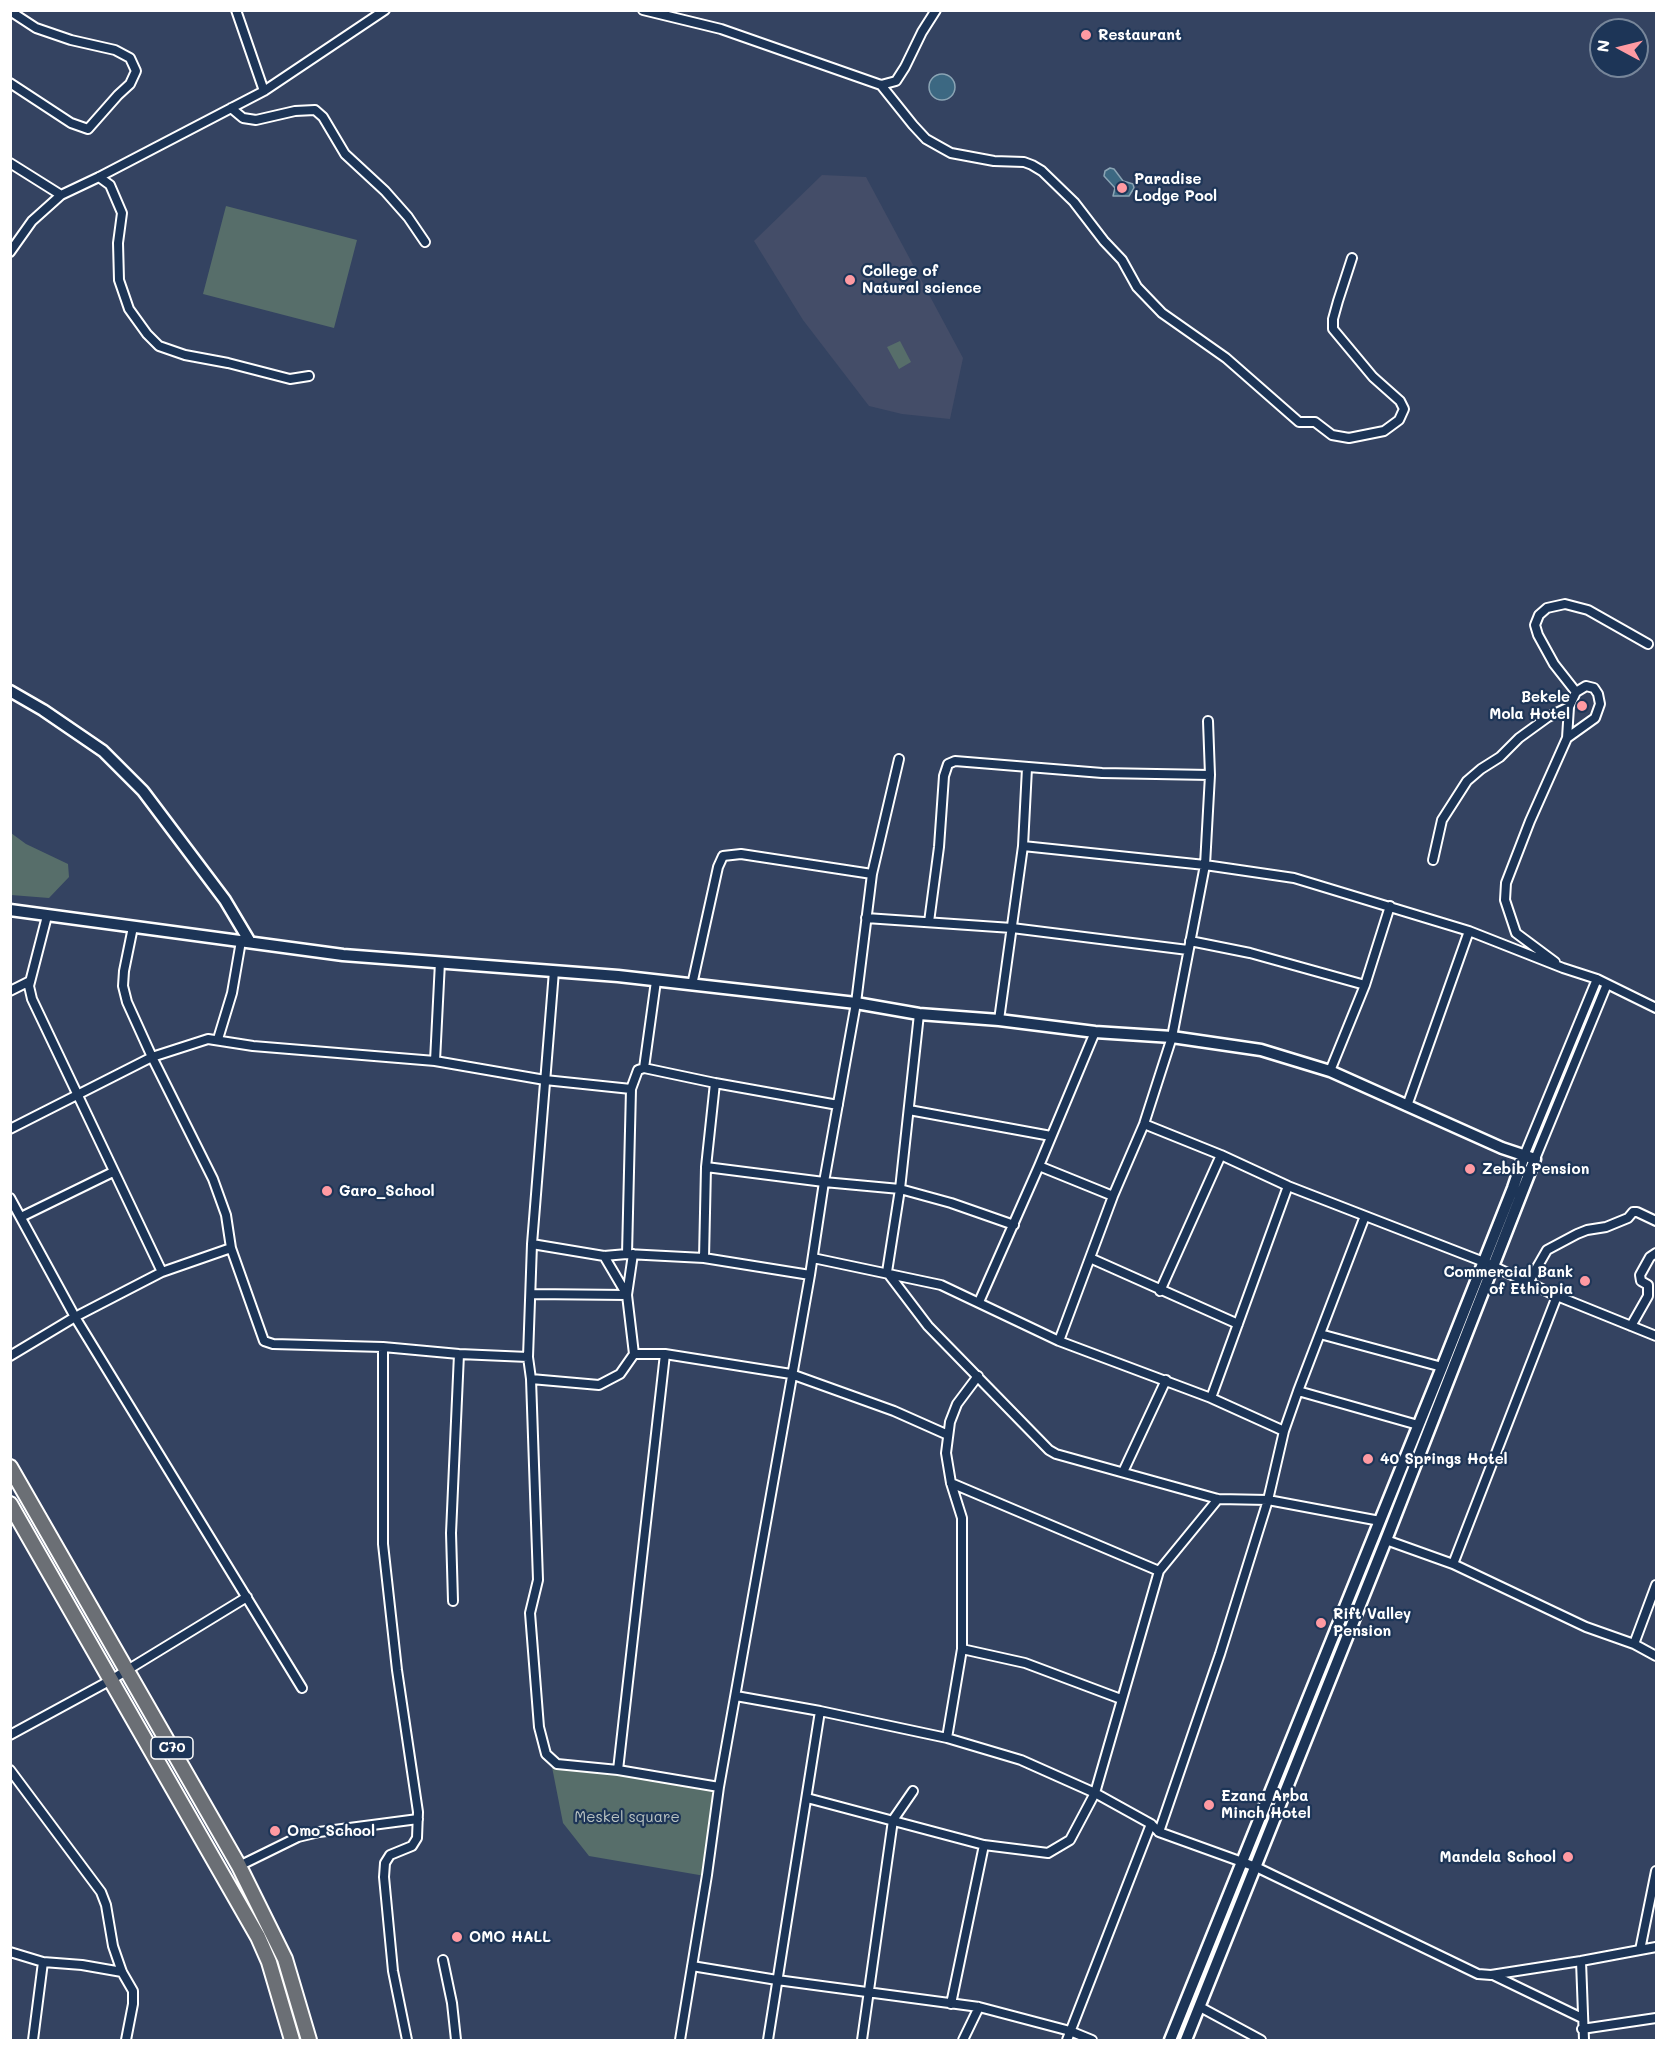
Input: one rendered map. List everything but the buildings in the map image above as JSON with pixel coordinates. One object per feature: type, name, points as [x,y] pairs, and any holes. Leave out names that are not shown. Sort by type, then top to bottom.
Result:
[{"type":"highway","name":"C70","points":[[10,1467],[239,1866],[285,1959],[309,2040]]},
{"type":"highway","name":"C70","points":[[10,1504],[258,1938],[269,1962],[292,2040]]},
{"type":"street","points":[[236,10],[264,91]]},
{"type":"street","points":[[10,252],[32,221],[61,195],[264,91],[386,10]]},
{"type":"street","points":[[643,10],[721,29],[881,85],[926,139],[951,153],[994,161],[1024,162],[1042,171],[1074,202],[1122,260],[1137,287],[1162,313],[1226,358],[1299,422],[1315,422],[1332,435],[1349,438],[1384,431],[1399,420],[1404,410],[1400,401],[1373,377],[1333,329],[1333,319],[1352,258]]},
{"type":"street","points":[[881,85],[896,81],[936,10]]},
{"type":"street","points":[[10,11],[36,28],[71,40],[115,50],[130,58],[136,72],[130,84],[88,129],[71,123],[10,83]]},
{"type":"street","points":[[231,108],[243,117],[256,120],[295,111],[315,111],[322,117],[345,154],[385,191],[408,217],[424,242]]},
{"type":"street","points":[[10,163],[61,195]]},
{"type":"street","points":[[99,177],[110,186],[122,213],[118,243],[119,280],[129,309],[159,346],[185,355],[291,379],[309,376]]},
{"type":"street","points":[[1576,692],[1554,663],[1538,635],[1535,625],[1539,615],[1547,608],[1564,604],[1588,610],[1648,644]]},
{"type":"street","points":[[1563,968],[1516,933],[1505,900],[1506,883],[1530,821],[1567,738],[1569,707],[1576,692],[1586,686],[1594,688],[1600,704],[1594,718],[1567,738]]},
{"type":"street","points":[[10,691],[44,710],[103,751],[143,791],[225,900],[246,942],[218,1040]]},
{"type":"street","points":[[1433,860],[1442,820],[1467,781],[1500,757],[1519,738],[1548,717],[1569,707]]},
{"type":"street","points":[[1059,1341],[1113,1197],[1144,1124],[1172,1037],[1205,865],[1210,775],[1208,721]]},
{"type":"street","points":[[680,2040],[719,1787],[856,1003],[872,874],[899,759]]},
{"type":"street","points":[[929,922],[939,847],[944,776],[948,764],[954,761],[1102,773],[1210,775]]},
{"type":"street","points":[[999,1020],[1023,846],[1027,768]]},
{"type":"street","points":[[1023,846],[1205,865],[1294,878],[1469,931],[1597,979],[1656,1008]]},
{"type":"street","points":[[692,985],[718,867],[723,856],[741,854],[872,874]]},
{"type":"street","points":[[1330,1071],[1365,985],[1390,906]]},
{"type":"street","points":[[10,910],[343,955],[656,981],[856,1003],[919,1014],[999,1020],[1095,1032],[1172,1037],[1261,1050],[1330,1071],[1529,1158]]},
{"type":"street","points":[[47,916],[28,986],[32,999],[162,1272]]},
{"type":"street","points":[[866,918],[1012,928],[1188,950]]},
{"type":"street","points":[[133,927],[124,972],[123,986],[127,1002],[213,1179],[226,1215],[231,1248],[264,1341],[273,1344],[383,1347],[528,1357]]},
{"type":"street","points":[[1407,1106],[1469,931]]},
{"type":"street","points":[[1190,941],[1250,953],[1365,985]]},
{"type":"street","points":[[435,1061],[440,962]]},
{"type":"street","points":[[554,971],[532,1244],[528,1357],[531,1379],[538,1580],[530,1613],[539,1727],[546,1754],[557,1764],[618,1770],[719,1787]]},
{"type":"street","points":[[1186,2040],[1386,1540],[1597,979]]},
{"type":"street","points":[[10,991],[30,981]]},
{"type":"street","points":[[644,1068],[656,981]]},
{"type":"street","points":[[1529,1158],[1607,984]]},
{"type":"street","points":[[919,1014],[900,1189],[887,1272],[928,1326],[1049,1450],[1056,1454],[1218,1499],[1268,1500],[1380,1521]]},
{"type":"street","points":[[979,1302],[1095,1032]]},
{"type":"street","points":[[10,1129],[152,1057],[208,1039],[253,1046],[435,1061],[544,1080],[631,1089]]},
{"type":"street","points":[[531,1379],[599,1385],[620,1374],[634,1354],[627,1295],[630,1254],[631,1089],[638,1070],[644,1068],[838,1105]]},
{"type":"street","points":[[704,1258],[706,1167],[715,1083]]},
{"type":"street","points":[[909,1110],[1051,1136]]},
{"type":"street","points":[[1144,1124],[1221,1155],[1288,1186],[1488,1264],[1557,1296],[1656,1336]]},
{"type":"street","points":[[1160,1291],[1221,1155]]},
{"type":"street","points":[[1039,1166],[1113,1197]]},
{"type":"street","points":[[706,1167],[900,1189],[951,1203],[1014,1225]]},
{"type":"street","points":[[21,1216],[113,1172]]},
{"type":"street","points":[[1211,1398],[1288,1186]]},
{"type":"street","points":[[10,1198],[75,1317],[302,1688]]},
{"type":"street","points":[[1528,1283],[1547,1250],[1577,1234],[1606,1227],[1628,1218],[1633,1212],[1656,1221]]},
{"type":"street","points":[[1159,1832],[1220,1654],[1268,1500],[1284,1431],[1365,1216]]},
{"type":"street","points":[[532,1244],[603,1256],[630,1254],[704,1258],[810,1275]]},
{"type":"street","points":[[10,1356],[75,1317],[162,1272],[231,1248]]},
{"type":"street","points":[[1631,1326],[1648,1296],[1648,1286],[1641,1281],[1640,1275],[1650,1257],[1656,1253]]},
{"type":"street","points":[[603,1256],[627,1295]]},
{"type":"street","points":[[813,1258],[940,1285],[1059,1341],[1166,1380],[1284,1431]]},
{"type":"street","points":[[1090,1258],[1238,1324]]},
{"type":"street","points":[[1170,2040],[1418,1425],[1488,1264]]},
{"type":"street","points":[[531,1294],[627,1295]]},
{"type":"street","points":[[1453,1564],[1557,1296]]},
{"type":"street","points":[[1320,1334],[1442,1367]]},
{"type":"street","points":[[383,1347],[384,1544],[397,1670],[418,1819],[417,1838],[412,1846],[390,1856],[385,1863],[384,1877],[393,1971],[407,2040]]},
{"type":"street","points":[[453,1601],[452,1533],[459,1354]]},
{"type":"street","points":[[634,1354],[665,1354],[791,1374],[894,1411],[948,1435]]},
{"type":"street","points":[[618,1770],[665,1354]]},
{"type":"street","points":[[947,1738],[962,1649],[962,1518],[951,1483],[946,1453],[950,1422],[957,1404],[978,1376]]},
{"type":"street","points":[[1123,1472],[1166,1380]]},
{"type":"street","points":[[1298,1391],[1418,1425]]},
{"type":"street","points":[[951,1483],[1159,1571]]},
{"type":"street","points":[[807,1798],[984,1845],[1048,1853],[1070,1840],[1095,1793],[1159,1571],[1218,1499]]},
{"type":"street","points":[[1386,1540],[1453,1564],[1586,1627],[1634,1644],[1656,1656]]},
{"type":"street","points":[[1634,1644],[1656,1585]]},
{"type":"street","points":[[10,1736],[111,1680],[247,1597]]},
{"type":"street","points":[[962,1649],[1025,1663],[1121,1699]]},
{"type":"street","points":[[736,1696],[947,1738],[1021,1760],[1095,1793],[1151,1824],[1159,1832],[1243,1862],[1478,1974],[1581,1961],[1656,1947]]},
{"type":"street","points":[[768,2040],[820,1711]]},
{"type":"street","points":[[10,1770],[101,1892],[106,1905],[113,1946],[122,1972],[133,1991],[133,2004],[126,2040]]},
{"type":"street","points":[[862,2040],[893,1820],[913,1791]]},
{"type":"street","points":[[239,1866],[298,1837],[319,1832],[418,1819]]},
{"type":"street","points":[[1067,2040],[1151,1824]]},
{"type":"street","points":[[951,2004],[984,1845]]},
{"type":"street","points":[[1640,1950],[1654,1898],[1656,1871]]},
{"type":"street","points":[[10,1952],[43,1962],[82,1965],[122,1972]]},
{"type":"street","points":[[442,1960],[452,2002],[456,2040]]},
{"type":"street","points":[[1581,1961],[1584,2040]]},
{"type":"street","points":[[33,2040],[43,1962]]},
{"type":"street","points":[[692,1966],[777,1980],[979,2007],[1070,2031],[1092,2040]]},
{"type":"street","points":[[1491,1974],[1582,2018]]},
{"type":"street","points":[[963,2040],[979,2007]]},
{"type":"street","points":[[1200,2007],[1261,2040]]},
{"type":"street","points":[[1582,2030],[1656,2018]]},
{"type":"shaded area","points":[[942,74],[951,78],[955,87],[951,96],[942,100],[933,96],[929,87],[933,78]]},
{"type":"shaded area","points":[[1110,168],[1114,169],[1123,181],[1133,184],[1134,188],[1129,196],[1113,196],[1115,188],[1104,176],[1105,171]]},
{"type":"shaded area","name":"College of Natural science","points":[[822,175],[866,177],[963,358],[950,419],[902,414],[869,406],[803,320],[754,241]]},
{"type":"green space","points":[[226,206],[357,240],[334,328],[203,294]]},
{"type":"green space","points":[[900,341],[911,362],[899,369],[887,347]]},
{"type":"green space","points":[[11,833],[26,844],[68,864],[69,877],[49,898],[11,895]]},
{"type":"green space","name":"Meskel square","points":[[571,1762],[720,1789],[705,1876],[589,1856],[563,1823],[552,1767]]},
{"type":"place","name":"Restaurant","points":[[1086,35]]},
{"type":"place","name":"Paradise Lodge Pool","points":[[1122,188]]},
{"type":"place","name":"College of Natural science","points":[[850,280]]},
{"type":"place","name":"Bekele Mola Hotel","points":[[1582,706]]},
{"type":"place","name":"Zebib Pension","points":[[1470,1169]]},
{"type":"place","name":"Garo_School","points":[[327,1191]]},
{"type":"place","name":"Commercial Bank of Ethiopia","points":[[1585,1281]]},
{"type":"place","name":"40 Springs Hotel","points":[[1368,1459]]},
{"type":"place","name":"Rift Valley Pension","points":[[1321,1623]]},
{"type":"place","name":"Ezana Arba Minch Hotel","points":[[1209,1805]]},
{"type":"place","name":"Omo School","points":[[275,1831]]},
{"type":"place","name":"Mandela School","points":[[1568,1857]]},
{"type":"place","name":"OMO HALL","points":[[457,1937]]}]
